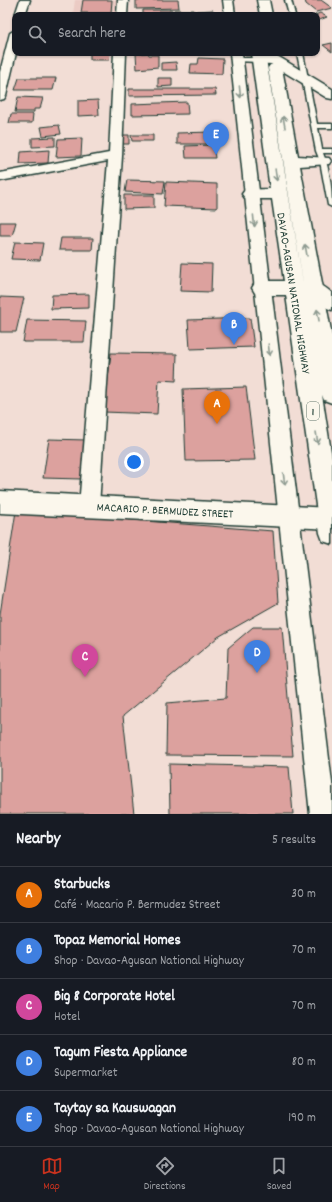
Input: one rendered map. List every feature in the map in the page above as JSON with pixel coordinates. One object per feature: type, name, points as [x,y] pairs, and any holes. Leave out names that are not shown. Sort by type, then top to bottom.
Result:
[{"type":"main road","points":[[263,0],[265,12]]},
{"type":"main road","points":[[266,57],[332,95]]},
{"type":"main road","name":"DAVAO-AGUSAN NATIONAL HIGHWAY","points":[[266,57],[291,161],[303,288],[331,526]]},
{"type":"main road","name":"DAVAO-AGUSAN NATIONAL HIGHWAY","points":[[266,57],[279,194],[332,394]]},
{"type":"main road","points":[[291,161],[325,154]]},
{"type":"main road","points":[[251,194],[279,194]]},
{"type":"main road","points":[[262,288],[303,288],[332,303]]},
{"type":"main road","name":"MACARIO P. BERMUDEZ STREET","points":[[0,502],[288,516],[331,526]]},
{"type":"street","points":[[21,12],[25,0]]},
{"type":"street","points":[[122,12],[124,0]]},
{"type":"street","points":[[228,0],[230,12]]},
{"type":"street","points":[[0,96],[9,47]]},
{"type":"street","points":[[88,506],[115,156],[120,56]]},
{"type":"street","points":[[236,57],[323,814]]},
{"type":"street","points":[[0,177],[115,156]]},
{"type":"lane","points":[[288,0],[291,12]]},
{"type":"lane","points":[[301,56],[315,126],[325,154],[332,205]]},
{"type":"lane","points":[[236,57],[266,57]]},
{"type":"lane","points":[[315,126],[332,126]]},
{"type":"shaded area","points":[[75,0],[118,0],[117,12],[73,12]]},
{"type":"building","points":[[83,0],[112,0],[111,12],[81,12]]},
{"type":"building","points":[[136,0],[178,0],[179,8],[136,9]]},
{"type":"building","points":[[305,0],[321,0],[332,8],[316,12],[306,4]]},
{"type":"building","points":[[143,10],[172,10],[172,12],[143,12]]},
{"type":"building","points":[[174,10],[194,10],[194,12],[174,12]]},
{"type":"building","points":[[213,10],[214,12],[196,12],[196,11]]},
{"type":"building","points":[[320,13],[327,17],[320,20]]},
{"type":"building","points":[[332,43],[332,52],[323,45]]},
{"type":"building","points":[[90,56],[110,56],[109,60],[90,60]]},
{"type":"building","points":[[136,56],[158,56],[158,67],[137,69]]},
{"type":"building","points":[[199,58],[223,59],[222,74],[190,73],[191,64],[198,64]]},
{"type":"building","points":[[176,62],[177,70],[161,70],[161,63]]},
{"type":"building","points":[[19,78],[56,78],[53,90],[15,90]]},
{"type":"building","points":[[158,78],[172,78],[172,86],[158,87]]},
{"type":"building","points":[[129,89],[215,89],[216,95],[129,96]]},
{"type":"building","points":[[18,97],[43,98],[40,109],[34,109],[34,112],[15,112]]},
{"type":"building","points":[[98,100],[99,115],[78,116],[78,101]]},
{"type":"building","points":[[187,102],[188,114],[132,115],[132,104]]},
{"type":"building","points":[[11,114],[33,114],[32,123],[9,123]]},
{"type":"building","points":[[59,125],[61,134],[43,136],[41,127]]},
{"type":"building","points":[[212,132],[213,144],[177,144],[177,133]]},
{"type":"building","points":[[119,135],[129,135],[129,144],[118,144]]},
{"type":"building","points":[[131,135],[153,135],[153,141],[132,141]]},
{"type":"building","points":[[55,137],[55,146],[32,147],[32,138]]},
{"type":"building","points":[[82,138],[81,156],[56,157],[58,139]]},
{"type":"building","points":[[213,145],[215,158],[186,158],[185,146]]},
{"type":"building","points":[[49,150],[48,163],[20,164],[21,152]]},
{"type":"building","points":[[127,180],[165,181],[163,194],[125,192]]},
{"type":"building","points":[[166,182],[217,184],[217,208],[164,206]]},
{"type":"building","points":[[124,195],[154,195],[154,208],[124,209]]},
{"type":"building","points":[[0,222],[16,222],[12,236],[0,236]]},
{"type":"building","points":[[61,238],[93,238],[92,250],[59,250]]},
{"type":"building","points":[[15,242],[43,243],[40,260],[11,259]]},
{"type":"building","points":[[182,263],[212,264],[211,292],[180,291]]},
{"type":"building","points":[[89,294],[89,308],[51,309],[52,295]]},
{"type":"building","points":[[0,297],[24,298],[16,332],[0,332]]},
{"type":"building","points":[[250,318],[254,347],[190,349],[188,320]]},
{"type":"building","points":[[27,320],[86,321],[84,342],[23,342]]},
{"type":"building","points":[[111,353],[177,354],[176,381],[159,380],[157,414],[104,412]]},
{"type":"building","points":[[246,387],[255,460],[186,461],[183,389]]},
{"type":"building","points":[[49,439],[86,440],[81,479],[43,478]]},
{"type":"building","points":[[16,511],[273,531],[278,603],[218,637],[123,716],[134,814],[0,814],[0,614]]},
{"type":"building","points":[[253,627],[282,627],[293,756],[166,755],[167,703],[226,698],[228,648]]},
{"type":"building","points":[[169,764],[289,767],[293,814],[170,814]]},
{"type":"place","name":"Taytay sa Kauswagan","points":[[216,155]]},
{"type":"place","name":"Topaz Memorial Homes","points":[[234,345]]},
{"type":"place","name":"Starbucks","points":[[217,424]]},
{"type":"place","name":"Tagum Fiesta Appliance","points":[[257,673]]},
{"type":"place","name":"Big 8 Corporate Hotel","points":[[85,677]]}]
